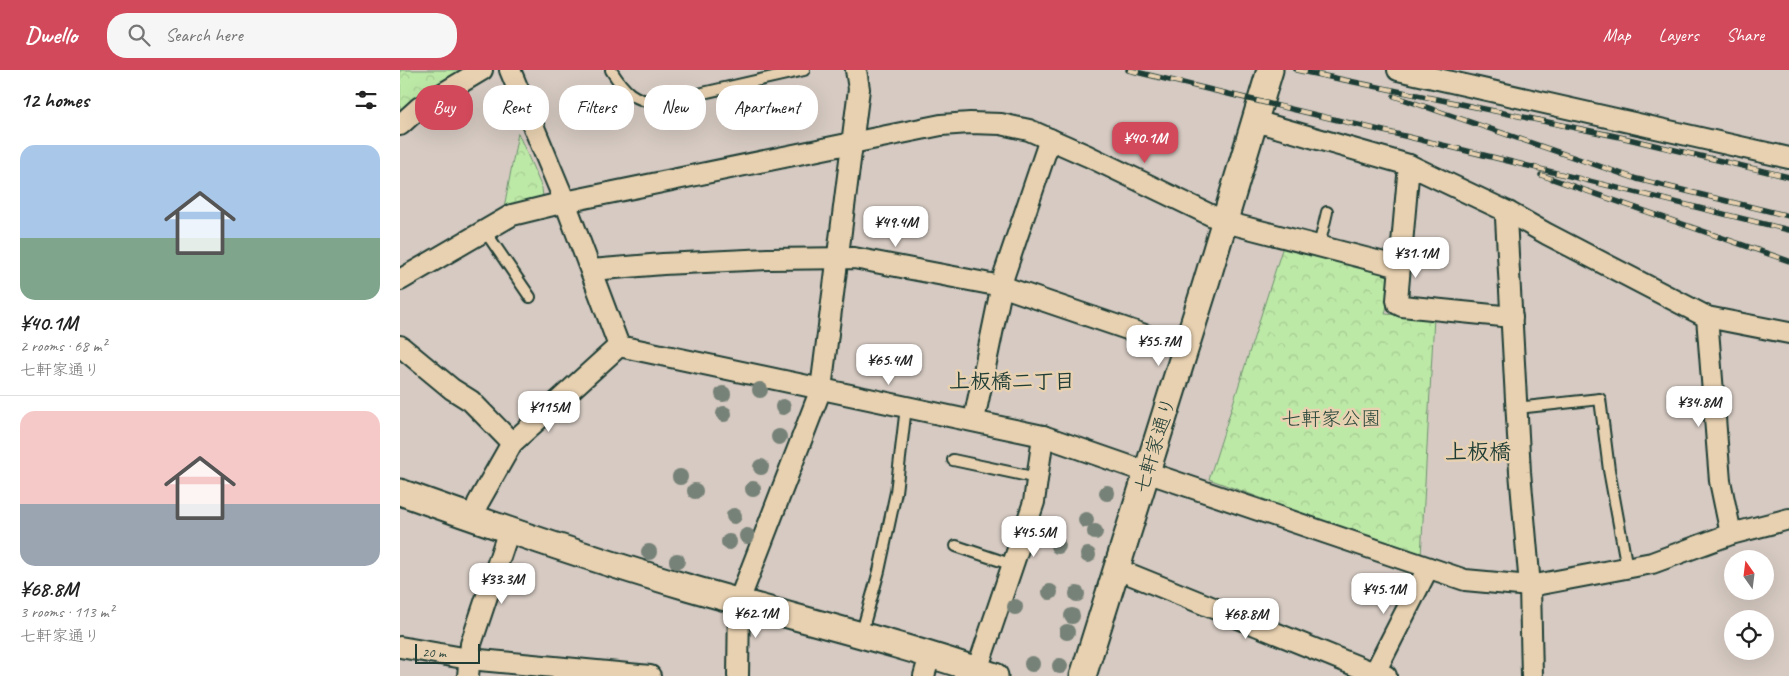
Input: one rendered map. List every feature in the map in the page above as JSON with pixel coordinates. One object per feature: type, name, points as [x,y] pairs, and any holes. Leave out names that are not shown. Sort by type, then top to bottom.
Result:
[{"type":"street","points":[[400,125],[420,107],[482,70]]},
{"type":"street","points":[[510,70],[565,202],[619,346]]},
{"type":"street","points":[[738,676],[739,601],[821,389],[859,89],[856,70]]},
{"type":"street","name":"七軒家通り","points":[[1083,676],[1186,349],[1270,70]]},
{"type":"street","points":[[1398,70],[1449,76],[1789,158]]},
{"type":"street","points":[[1255,121],[1409,165],[1508,212],[1707,317],[1789,333]]},
{"type":"street","points":[[400,280],[512,216],[565,202],[852,143],[941,126],[970,123],[1001,124],[1029,130],[1225,222],[1400,267]]},
{"type":"street","points":[[974,420],[1001,286],[1050,139]]},
{"type":"street","points":[[1409,165],[1398,304],[1402,306],[1512,317]]},
{"type":"street","points":[[1508,212],[1506,218],[1516,408],[1530,586],[1532,676]]},
{"type":"street","points":[[591,270],[663,264],[854,258],[1001,286],[1186,349]]},
{"type":"street","points":[[1707,317],[1720,481],[1731,534]]},
{"type":"street","points":[[400,346],[452,389],[471,401],[512,443]]},
{"type":"street","points":[[619,346],[1043,436],[1465,580],[1530,586],[1627,568],[1652,563],[1731,534],[1789,519]]},
{"type":"street","points":[[473,518],[478,503],[512,443],[619,346]]},
{"type":"street","points":[[400,492],[578,554],[860,635],[927,666],[986,673],[1013,565],[1034,502],[1043,436]]},
{"type":"street","points":[[469,667],[471,644],[508,530]]},
{"type":"street","points":[[1116,569],[1378,675],[1428,568]]},
{"type":"street","points":[[400,646],[469,667],[650,676]]},
{"type":"lane","points":[[610,70],[622,88],[633,96],[645,102],[659,103],[804,70]]},
{"type":"lane","points":[[1318,246],[1328,212]]},
{"type":"lane","points":[[486,231],[530,297]]},
{"type":"lane","points":[[1516,408],[1600,399],[1609,470],[1627,568]]},
{"type":"lane","points":[[860,635],[879,572],[896,492],[906,407]]},
{"type":"lane","points":[[953,460],[1037,478]]},
{"type":"lane","points":[[956,546],[1013,565]]},
{"type":"green space","points":[[400,70],[464,70],[444,85],[415,85],[415,106],[400,117]]},
{"type":"green space","points":[[518,133],[542,188],[543,197],[504,208]]},
{"type":"green space","name":"七軒家公園","points":[[1284,243],[1395,270],[1385,314],[1434,317],[1421,557],[1209,479]]},
{"type":"railway","points":[[1128,70],[1789,230]]},
{"type":"railway","points":[[1296,70],[1620,137],[1789,177]]},
{"type":"railway","points":[[1394,96],[1637,179],[1789,216]]},
{"type":"railway","points":[[1541,175],[1789,261]]},
{"type":"district","name":"上板橋二丁目","points":[[1012,381]]},
{"type":"district","name":"上板橋","points":[[1478,452]]}]
